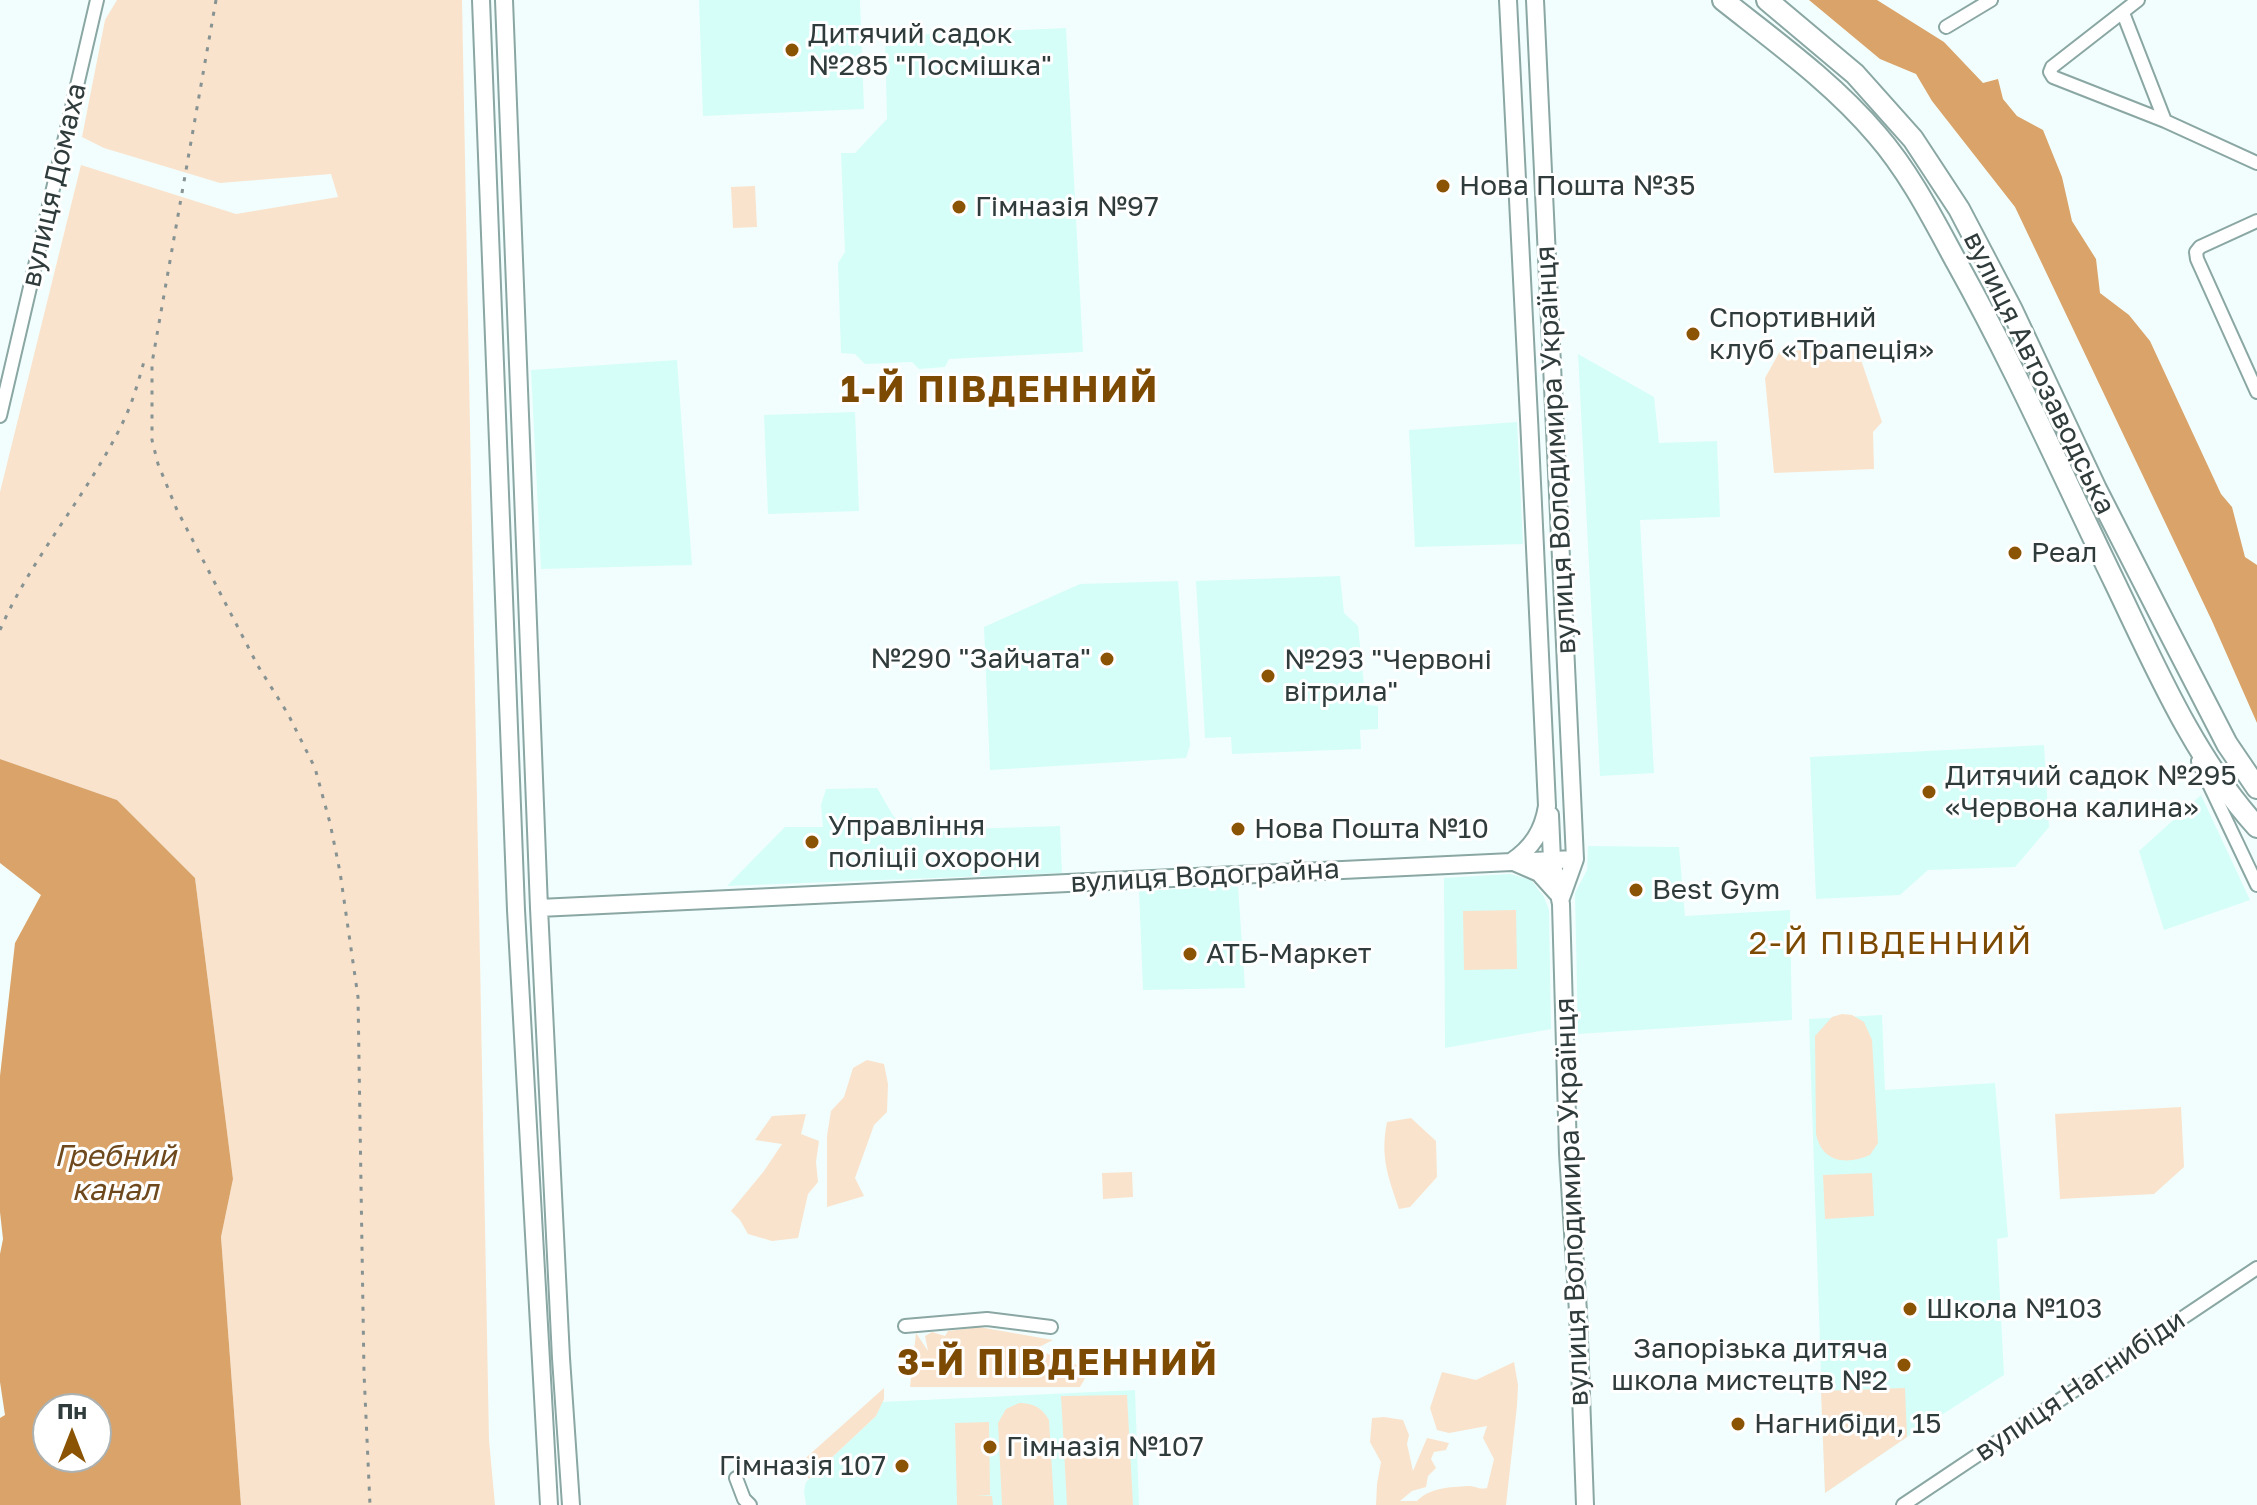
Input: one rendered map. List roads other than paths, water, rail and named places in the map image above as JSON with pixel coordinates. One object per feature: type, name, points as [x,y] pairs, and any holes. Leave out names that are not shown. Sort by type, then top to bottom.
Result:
[{"type":"main road","name":"вулиця Автозаводська","points":[[1723,0],[1838,93],[1878,136],[1918,190],[1990,323],[2188,728],[2206,760],[2257,827]]},
{"type":"main road","name":"вулиця Автозаводська","points":[[1767,0],[1855,74],[1913,139],[1959,209],[2012,310],[2096,489],[2165,624],[2227,744],[2257,788]]},
{"type":"main road","points":[[1990,323],[2012,310]]},
{"type":"main road","points":[[2141,637],[2165,624]]},
{"type":"street","name":"вулиця Домаха","points":[[0,416],[97,0]]},
{"type":"street","points":[[481,0],[516,910],[549,1505]]},
{"type":"street","points":[[504,0],[539,908],[571,1505]]},
{"type":"street","name":"вулиця Володимира Українця","points":[[1508,0],[1525,363],[1533,467],[1547,806],[1552,860],[1561,898],[1568,1153],[1585,1505]]},
{"type":"street","name":"вулиця Володимира Українця","points":[[1535,0],[1575,859],[1561,898]]},
{"type":"street","points":[[1946,27],[1991,0]]},
{"type":"street","points":[[2138,0],[2052,67],[2050,72],[2053,77],[2165,121],[2257,163]]},
{"type":"street","points":[[2123,13],[2165,121]]},
{"type":"street","points":[[2257,221],[2200,247],[2196,252],[2257,392]]},
{"type":"street","name":"вулиця Автозаводська","points":[[2188,728],[2197,760],[2257,885]]},
{"type":"street","points":[[1511,862],[1524,853],[1537,836],[1547,806]]},
{"type":"street","name":"вулиця Водограйна","points":[[516,910],[1575,859]]},
{"type":"street","points":[[1511,862],[1539,873],[1561,898]]},
{"type":"street","name":"вулиця Нагнибіди","points":[[1903,1505],[2257,1268]]},
{"type":"street","points":[[905,1326],[987,1319],[1051,1327]]},
{"type":"street","points":[[736,1478],[744,1499],[750,1505]]},
{"type":"water","points":[[1809,0],[1877,0],[1944,42],[1983,83],[1998,79],[2003,99],[2017,116],[2043,130],[2062,177],[2072,221],[2096,259],[2100,293],[2129,315],[2150,341],[2221,494],[2232,507],[2245,557],[2257,565],[2257,723],[2212,621],[2015,207],[1932,101],[1916,74],[1880,59]]},
{"type":"water","name":"Гребний канал","points":[[0,759],[117,800],[195,878],[233,1179],[221,1237],[241,1505],[0,1505],[0,1418],[5,1415],[0,1382],[0,1254],[3,1239],[0,1212],[0,1076],[15,943],[41,895],[0,863]]},
{"type":"railway","points":[[216,0],[152,363],[152,440],[158,464],[177,510],[315,768],[330,823],[358,997],[364,1373],[370,1505]]},
{"type":"railway","points":[[0,630],[28,577],[109,449],[130,407],[145,358]]},
{"type":"place","name":"Дитячий садок №285 \"Посмішка\"","points":[[792,50]]},
{"type":"place","name":"Нова Пошта №35","points":[[1443,186]]},
{"type":"place","name":"Гімназія №97","points":[[959,207]]},
{"type":"place","name":"Спортивний клуб «Трапеція»","points":[[1693,334]]},
{"type":"place","name":"Реал","points":[[2015,553]]},
{"type":"place","name":"№290 \"Зайчата\"","points":[[1107,659]]},
{"type":"place","name":"№293 \"Червоні вітрила\"","points":[[1268,676]]},
{"type":"place","name":"Дитячий садок №295 «Червона калина»","points":[[1929,792]]},
{"type":"place","name":"Нова Пошта №10","points":[[1238,829]]},
{"type":"place","name":"Управлiння полiцii охорони","points":[[812,842]]},
{"type":"place","name":"Best Gym","points":[[1636,890]]},
{"type":"place","name":"АТБ-Маркет","points":[[1190,954]]},
{"type":"place","name":"Школа №103","points":[[1910,1309]]},
{"type":"place","name":"Запорізька дитяча школа мистецтв №2","points":[[1904,1365]]},
{"type":"place","name":"Нагнибіди, 15","points":[[1738,1424]]},
{"type":"place","name":"Гімназія №107","points":[[990,1447]]},
{"type":"place","name":"Гімназія 107","points":[[902,1466]]},
{"type":"district","name":"1-Й ПІВДЕННИЙ","points":[[1000,391]]},
{"type":"district","name":"2-Й ПІВДЕННИЙ","points":[[1891,944]]},
{"type":"district","name":"3-Й ПІВДЕННИЙ","points":[[1058,1364]]}]
